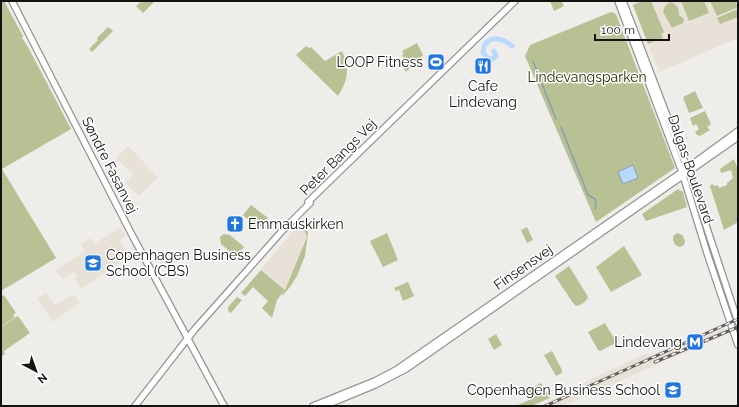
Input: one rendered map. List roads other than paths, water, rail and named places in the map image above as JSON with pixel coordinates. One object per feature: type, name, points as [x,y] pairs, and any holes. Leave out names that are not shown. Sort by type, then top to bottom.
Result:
[{"type":"street","name":"Søndre Fasanvej","points":[[12,1],[187,339],[224,406]]},
{"type":"street","name":"Peter Bangs Vej","points":[[135,406],[187,339],[272,243],[310,203],[308,202],[515,1]]},
{"type":"street","name":"Dalgas Boulevard","points":[[618,1],[685,172],[738,322]]},
{"type":"street","name":"Dalgas Boulevard","points":[[623,1],[651,83]]},
{"type":"street","name":"Finsensvej","points":[[685,172],[738,131]]},
{"type":"street","name":"Finsensvej","points":[[313,406],[340,397],[402,372],[444,340],[685,172],[738,137]]},
{"type":"street","name":"Dalgas Boulevard","points":[[685,172],[738,345]]},
{"type":"street","name":"Finsensvej","points":[[324,406],[340,397]]},
{"type":"water","points":[[633,165],[638,178],[623,184],[618,172]]},
{"type":"waterway","points":[[494,51],[496,56],[493,59],[487,58],[483,52],[484,46],[490,40],[499,39],[512,46]]},
{"type":"waterway","points":[[533,61],[556,119]]},
{"type":"waterway","points":[[561,127],[588,195],[595,199],[595,209]]},
{"type":"railway","points":[[545,406],[738,319]]},
{"type":"railway","points":[[655,362],[738,327]]},
{"type":"place","name":"LOOP Fitness","points":[[436,62]]},
{"type":"place","name":"Cafe Lindevang","points":[[483,66]]},
{"type":"place","name":"Emmauskirken","points":[[235,224]]},
{"type":"place","name":"Copenhagen Business School (CBS)","points":[[93,263]]},
{"type":"place","name":"Lindevang","points":[[695,342]]},
{"type":"place","name":"Copenhagen Business School","points":[[673,390]]},
{"type":"park label","name":"Lindevangsparken","points":[[587,77]]}]
